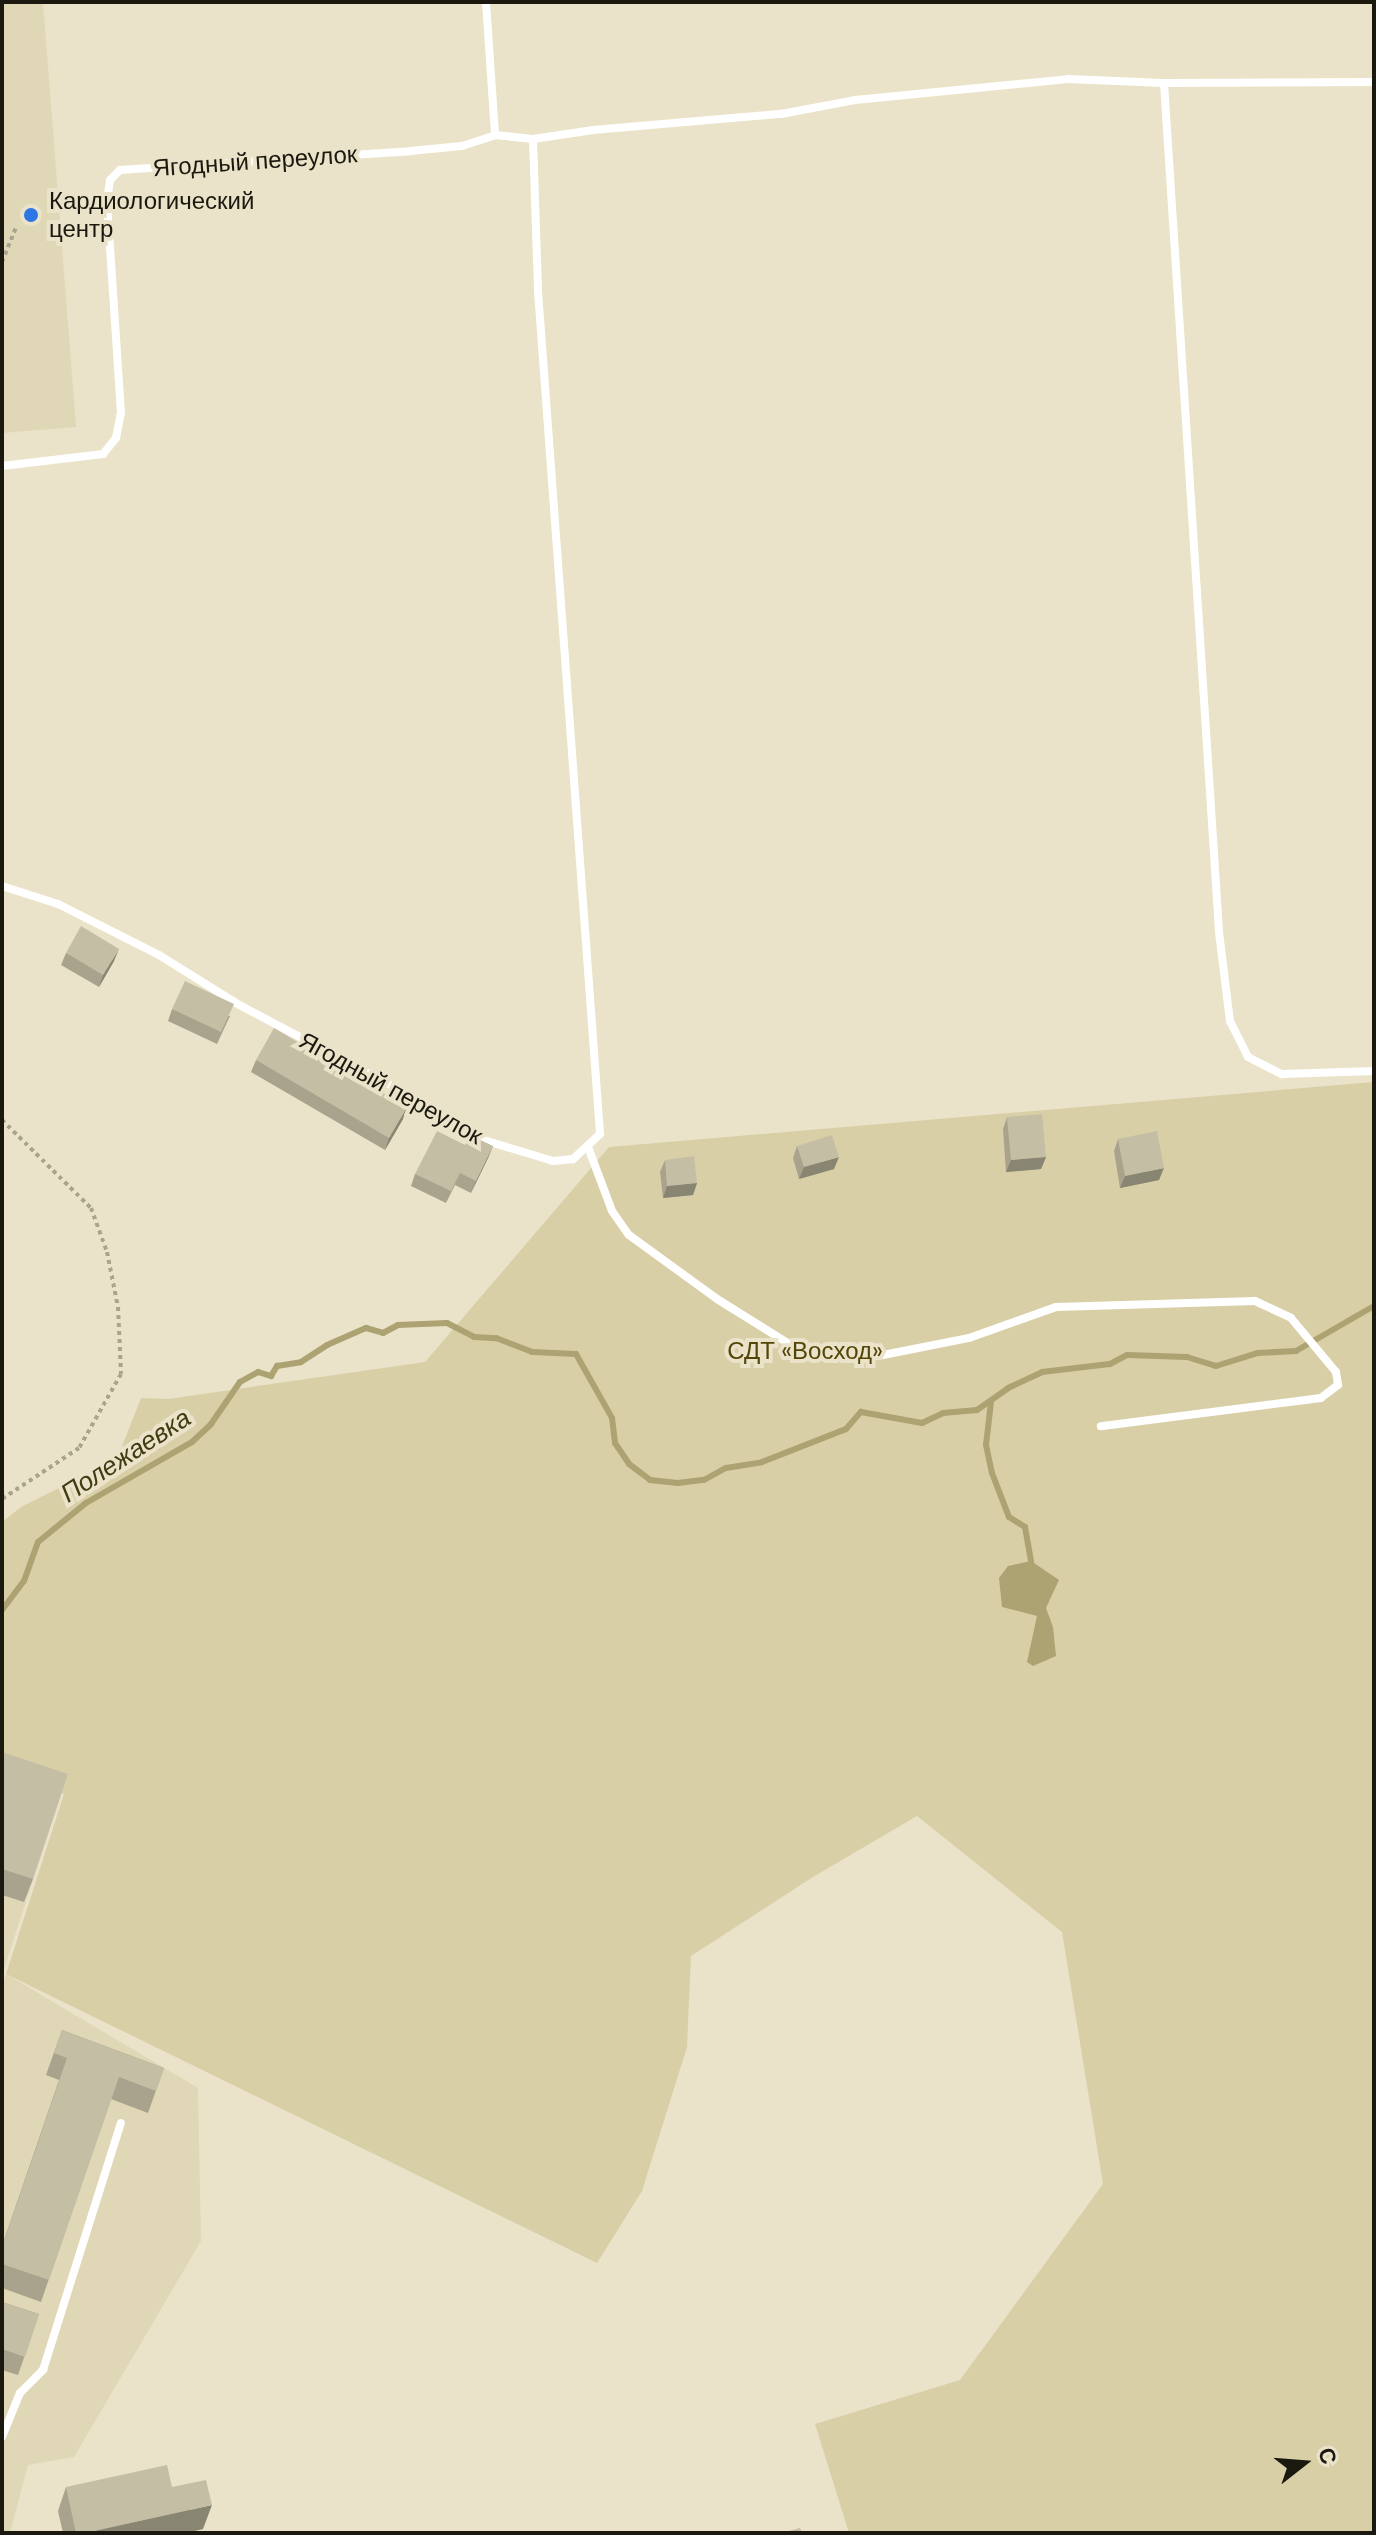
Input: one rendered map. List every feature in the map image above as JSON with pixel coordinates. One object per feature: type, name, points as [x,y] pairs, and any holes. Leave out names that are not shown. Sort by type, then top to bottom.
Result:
[{"type":"lane","points":[[486,2],[495,135],[533,139],[593,130],[781,114],[855,100],[1068,79],[1164,83],[1374,82]]},
{"type":"lane","points":[[1164,83],[1218,916],[1230,1021],[1248,1057],[1282,1074],[1374,1071]]},
{"type":"lane","name":"Ягодный переулок","points":[[2,466],[103,454],[116,438],[121,413],[107,200],[110,180],[120,170],[410,151],[462,146],[495,135]]},
{"type":"lane","points":[[533,139],[538,291],[600,1134],[588,1147],[612,1211],[629,1235],[717,1299],[794,1347],[825,1357],[883,1355],[969,1338],[1056,1307],[1255,1301],[1291,1318],[1336,1372],[1338,1385],[1321,1398],[1101,1426]]},
{"type":"lane","name":"Ягодный переулок","points":[[2,886],[58,904],[159,955],[236,1003],[422,1102],[480,1139],[553,1161],[573,1159],[588,1147]]},
{"type":"lane","points":[[2,2437],[20,2393],[43,2370],[121,2123]]},
{"type":"path","points":[[2,262],[16,228]]},
{"type":"path","points":[[2,1120],[91,1208],[107,1252],[118,1307],[121,1374],[79,1448],[2,1499]]},
{"type":"shaded area","name":"Кардиологический центр","points":[[2,2],[43,2],[76,427],[2,433]]},
{"type":"shaded area","points":[[1031,1561],[1059,1580],[1046,1608],[1053,1627],[1056,1656],[1033,1666],[1027,1662],[1037,1616],[1002,1607],[999,1578],[1008,1566]]},
{"type":"shaded area","points":[[2,1772],[60,1797],[2,1975]]},
{"type":"shaded area","points":[[6,1974],[198,2088],[201,2241],[74,2457],[28,2465],[10,2533],[2,2533],[2,1985]]},
{"type":"green space","name":"СДТ «Восход»","points":[[1374,1082],[1374,2533],[849,2533],[815,2424],[960,2380],[1103,2184],[1062,1932],[917,1816],[813,1877],[691,1956],[687,2047],[642,2191],[597,2263],[6,1974],[64,1794],[2,1771],[2,1522],[21,1507],[117,1459],[141,1398],[168,1399],[425,1362],[609,1147]]},
{"type":"building","points":[[81,926],[119,949],[103,975],[66,953]]},
{"type":"building","points":[[185,981],[234,1004],[221,1032],[172,1009]]},
{"type":"building","points":[[274,1028],[407,1107],[389,1138],[256,1060]]},
{"type":"building","points":[[1042,1114],[1046,1157],[1011,1160],[1007,1117]]},
{"type":"building","points":[[437,1131],[465,1145],[470,1135],[493,1146],[476,1181],[460,1173],[451,1191],[415,1174]]},
{"type":"building","points":[[1157,1131],[1164,1168],[1125,1176],[1118,1139]]},
{"type":"building","points":[[832,1135],[839,1157],[804,1167],[797,1146]]},
{"type":"building","points":[[694,1156],[697,1183],[667,1186],[665,1160]]},
{"type":"building","points":[[2,1752],[68,1774],[33,1879],[2,1869]]},
{"type":"building","points":[[62,2030],[164,2068],[156,2091],[119,2077],[49,2280],[2,2264],[2,2247],[67,2058],[54,2053]]},
{"type":"building","points":[[2,2302],[39,2314],[25,2357],[2,2349]]},
{"type":"building","points":[[167,2465],[172,2487],[206,2480],[212,2505],[76,2533],[66,2487]]},
{"type":"building","points":[[800,2528],[802,2533],[782,2533]]},
{"type":"waterway","name":"Полежаевка","points":[[2,1610],[24,1581],[38,1542],[86,1503],[192,1442],[211,1424],[240,1382],[258,1372],[271,1376],[277,1366],[301,1362],[327,1345],[366,1328],[383,1333],[398,1325],[447,1323],[474,1337],[496,1338],[532,1352],[576,1354],[612,1418],[615,1443],[629,1464],[650,1480],[678,1483],[704,1480],[726,1468],[762,1462],[846,1429],[861,1412],[922,1423],[943,1413],[977,1410],[1008,1388],[1042,1372],[1110,1364],[1127,1355],[1187,1357],[1216,1366],[1258,1353],[1296,1351],[1374,1306]]},
{"type":"waterway","name":"Полежаевка","points":[[991,1402],[986,1445],[992,1473],[1009,1517],[1025,1527],[1031,1561]]},
{"type":"place","name":"Кардиологический центр","points":[[31,215]]}]
